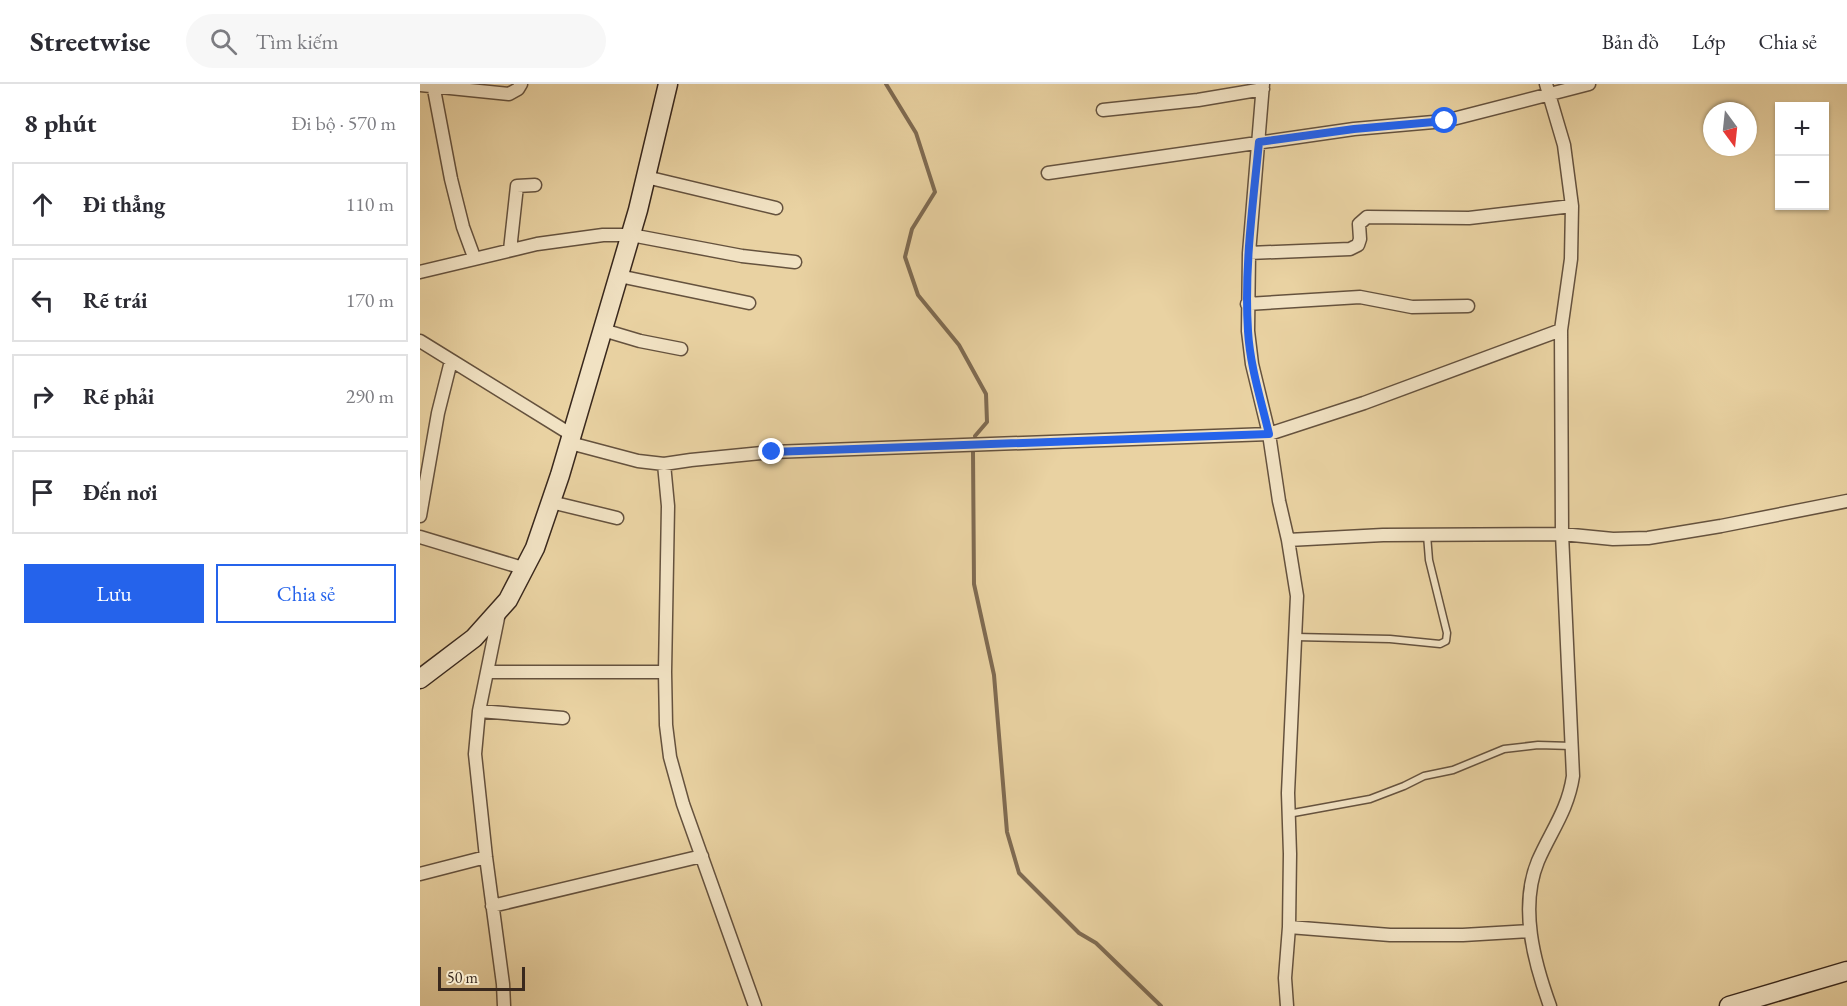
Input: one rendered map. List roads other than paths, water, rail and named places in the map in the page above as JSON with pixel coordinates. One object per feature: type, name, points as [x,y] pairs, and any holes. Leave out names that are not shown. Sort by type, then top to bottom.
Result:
[{"type":"main road","points":[[420,679],[474,638],[508,600],[526,569],[571,439],[619,276],[668,84]]},
{"type":"main road","points":[[1729,1006],[1847,971]]},
{"type":"street","points":[[420,85],[509,94],[518,89],[520,84]]},
{"type":"street","points":[[1048,173],[1354,129],[1445,121],[1547,89],[1588,84]]},
{"type":"street","points":[[433,85],[451,179],[463,227],[474,257]]},
{"type":"street","points":[[1103,110],[1198,100],[1263,86],[1247,304],[1252,364],[1269,434],[1297,596],[1290,711],[1289,927],[1285,978],[1287,1006]]},
{"type":"street","points":[[1547,89],[1564,145],[1572,206],[1571,259],[1561,330],[1562,534],[1573,776],[1562,817],[1539,860],[1532,880],[1530,931],[1550,1006]]},
{"type":"street","points":[[646,177],[776,208]]},
{"type":"street","points":[[510,250],[516,186],[535,185]]},
{"type":"street","points":[[1249,253],[1350,249],[1358,245],[1359,224],[1367,217],[1469,218],[1572,206]]},
{"type":"street","points":[[420,272],[453,265],[474,257],[587,236],[631,235],[742,256],[795,262]]},
{"type":"street","points":[[619,276],[749,303]]},
{"type":"street","points":[[1247,304],[1360,297],[1412,307],[1468,306]]},
{"type":"street","points":[[603,330],[640,341],[681,349]]},
{"type":"street","points":[[420,341],[571,439],[638,461],[664,464],[772,452],[1269,434],[1364,403],[1561,330]]},
{"type":"street","points":[[420,516],[438,413],[451,361]]},
{"type":"street","points":[[664,464],[668,506],[666,725],[670,757],[683,804],[755,1006]]},
{"type":"street","points":[[1288,540],[1427,535],[1562,534],[1613,539],[1647,538],[1847,501]]},
{"type":"street","points":[[551,502],[617,518]]},
{"type":"street","points":[[420,537],[526,569]]},
{"type":"street","points":[[500,609],[479,711],[475,754],[504,1006]]},
{"type":"street","points":[[487,672],[665,672]]},
{"type":"street","points":[[479,711],[563,718]]},
{"type":"street","points":[[492,906],[702,856]]},
{"type":"street","points":[[420,874],[486,857]]},
{"type":"street","points":[[1289,927],[1390,935],[1463,935],[1530,931]]},
{"type":"lane","points":[[1295,637],[1390,639],[1426,644],[1440,644],[1446,641],[1447,633],[1429,560],[1427,535]]},
{"type":"lane","points":[[1288,814],[1370,799],[1424,776],[1453,770],[1504,749],[1538,745],[1573,746]]},
{"type":"waterway","points":[[886,84],[916,133],[935,192],[912,229],[905,257],[918,295],[959,345],[986,394],[987,422],[975,436]]},
{"type":"waterway","points":[[973,452],[974,584],[994,675],[1007,832],[1019,873],[1079,933],[1096,943],[1161,1006]]}]
